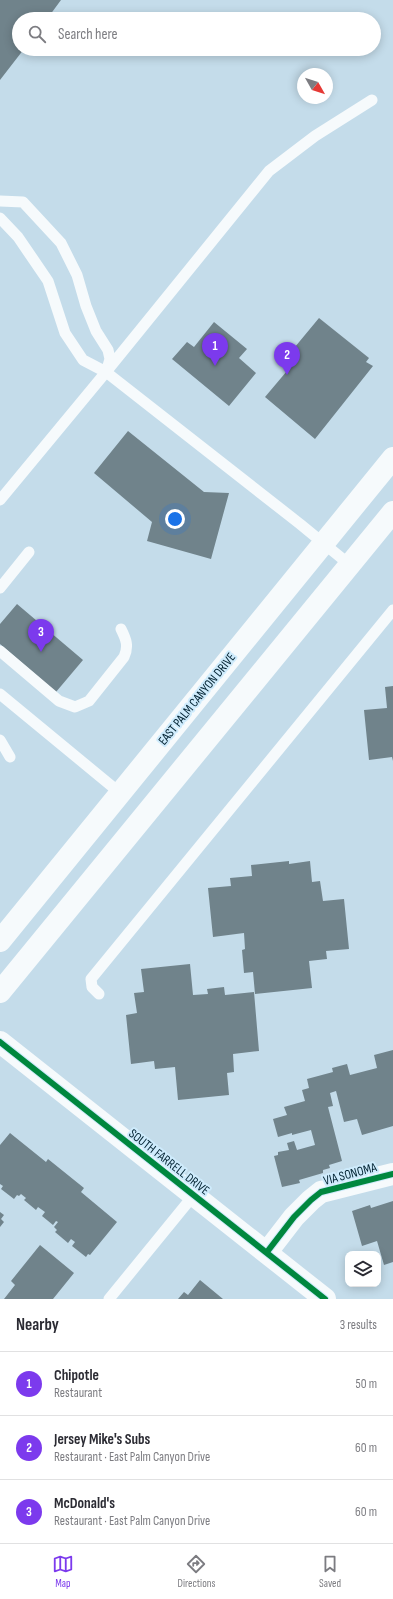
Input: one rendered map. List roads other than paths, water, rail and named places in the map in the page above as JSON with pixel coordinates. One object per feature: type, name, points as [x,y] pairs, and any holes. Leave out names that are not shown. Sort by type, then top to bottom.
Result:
[{"type":"main road","name":"EAST PALM CANYON DRIVE","points":[[0,941],[393,458]]},
{"type":"main road","points":[[0,992],[393,512]]},
{"type":"main road","name":"SOUTH FARRELL DRIVE","points":[[0,1042],[325,1299]]},
{"type":"main road","name":"VIA SONOMA","points":[[267,1252],[294,1217],[310,1200],[321,1192],[393,1174]]},
{"type":"lane","points":[[0,500],[269,171],[315,136],[372,100]]},
{"type":"lane","points":[[0,201],[23,202],[61,243],[77,275],[86,306],[96,331],[108,350],[110,359],[106,372]]},
{"type":"lane","points":[[0,218],[18,236],[48,281],[65,333],[83,360],[106,372],[350,565]]},
{"type":"lane","points":[[0,588],[29,552]]},
{"type":"lane","points":[[99,994],[92,987],[91,979],[393,610]]},
{"type":"lane","points":[[0,651],[59,701],[76,706],[89,701],[124,657],[128,648],[121,629]]},
{"type":"lane","points":[[0,694],[120,793]]},
{"type":"lane","points":[[0,740],[10,757]]},
{"type":"lane","points":[[109,1299],[194,1196]]},
{"type":"place","name":"Chipotle","points":[[215,366]]},
{"type":"place","name":"Jersey Mike's Subs","points":[[287,375]]},
{"type":"place","name":"McDonald's","points":[[41,652]]}]
